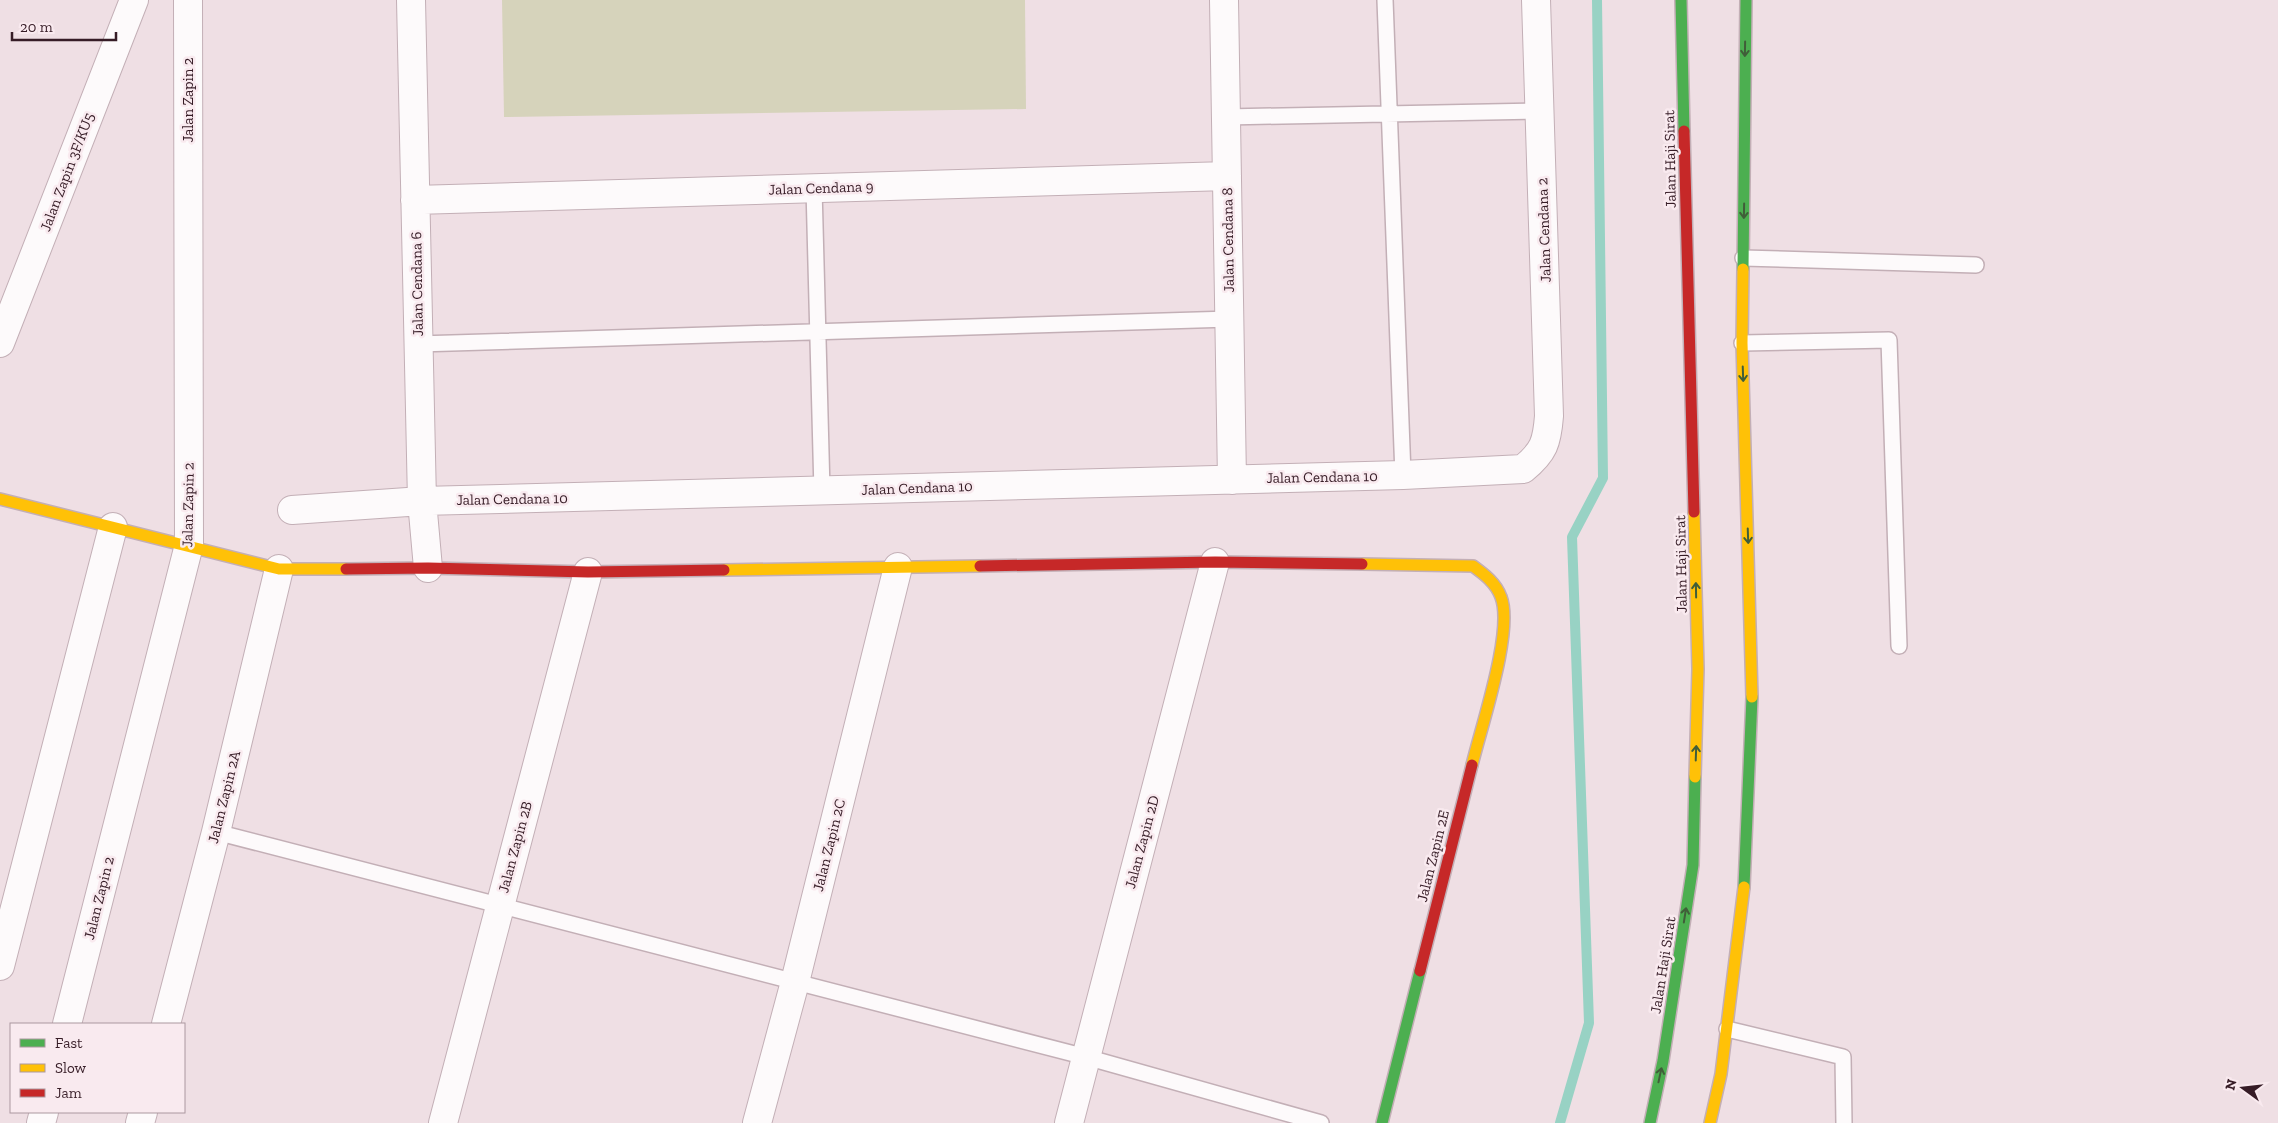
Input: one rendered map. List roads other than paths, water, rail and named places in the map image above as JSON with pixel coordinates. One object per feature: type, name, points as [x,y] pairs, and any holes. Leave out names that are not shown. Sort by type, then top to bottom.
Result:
[{"type":"main road","name":"Jalan Haji Sirat","points":[[1650,1123],[1663,1061],[1693,865],[1698,669],[1681,0]]},
{"type":"main road","points":[[1710,1123],[1721,1074],[1745,874],[1753,683],[1742,343],[1746,0]]},
{"type":"main road","points":[[0,499],[280,569],[428,568],[588,572],[1215,562]]},
{"type":"main road","name":"Jalan Zapin 2E","points":[[1215,562],[1473,566],[1490,578],[1502,596],[1505,616],[1504,636],[1382,1123]]},
{"type":"street","name":"Jalan Zapin 3F/KU5","points":[[0,343],[134,0]]},
{"type":"street","name":"Jalan Zapin 2","points":[[67,1023],[189,545],[188,0]]},
{"type":"street","name":"Jalan Cendana 6","points":[[411,0],[422,501],[428,568]]},
{"type":"street","name":"Jalan Cendana 8","points":[[1224,0],[1232,480]]},
{"type":"street","name":"Jalan Cendana 2","points":[[1536,0],[1549,416],[1547,439],[1538,457]]},
{"type":"street","name":"Jalan Cendana 9","points":[[415,200],[1227,176]]},
{"type":"street","name":"Jalan Cendana 10","points":[[292,510],[422,501],[1403,476],[1524,470],[1538,457]]},
{"type":"street","points":[[0,966],[7,908],[113,527]]},
{"type":"street","name":"Jalan Zapin 2D","points":[[1069,1123],[1215,562]]},
{"type":"street","name":"Jalan Zapin 2C","points":[[757,1123],[795,982],[898,567]]},
{"type":"street","name":"Jalan Zapin 2A","points":[[166,1023],[216,832],[280,569]]},
{"type":"street","name":"Jalan Zapin 2B","points":[[443,1123],[588,572]]},
{"type":"lane","points":[[1386,0],[1403,476]]},
{"type":"lane","points":[[1226,117],[1540,111]]},
{"type":"lane","points":[[814,188],[822,491]]},
{"type":"lane","points":[[1744,258],[1976,265]]},
{"type":"lane","points":[[418,344],[1230,320]]},
{"type":"lane","points":[[1742,343],[1889,340],[1899,646]]},
{"type":"lane","points":[[216,832],[1086,1057],[1321,1123]]},
{"type":"lane","points":[[1727,1029],[1843,1057],[1844,1123]]},
{"type":"waterway","points":[[1560,1123],[1589,1023],[1572,537],[1603,478],[1597,0]]}]
